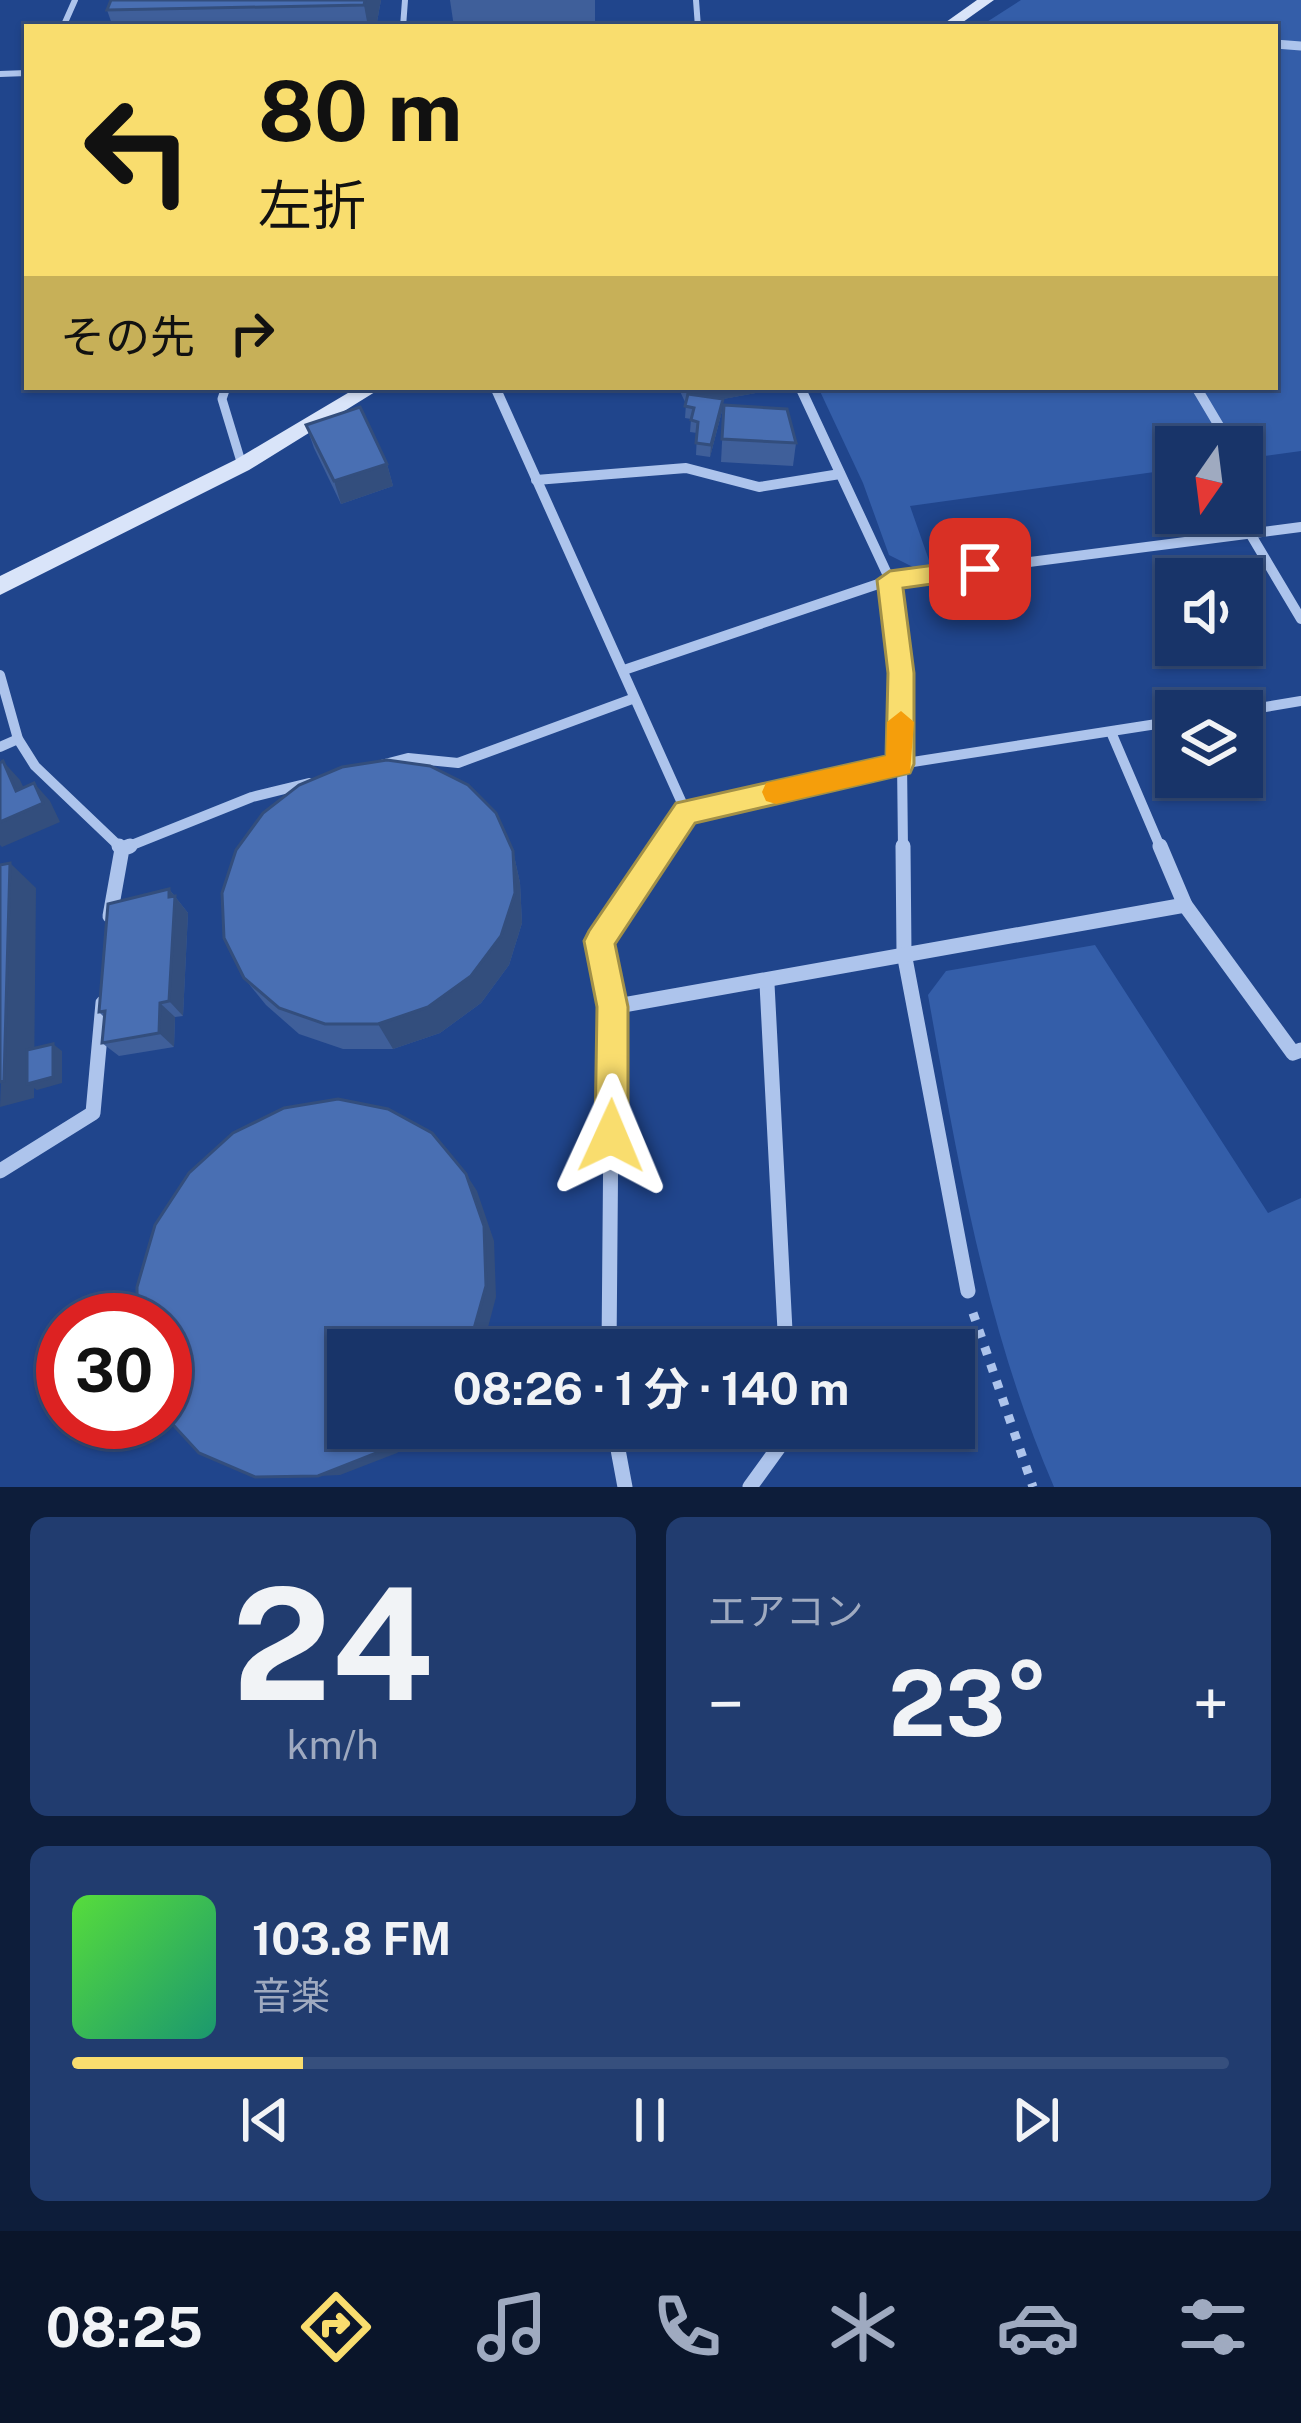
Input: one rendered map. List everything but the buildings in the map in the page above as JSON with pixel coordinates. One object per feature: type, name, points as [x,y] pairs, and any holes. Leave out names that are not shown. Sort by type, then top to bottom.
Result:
[{"type":"street","points":[[951,24],[987,0]]},
{"type":"street","points":[[0,586],[242,465],[369,390]]},
{"type":"street","points":[[496,390],[686,812]]},
{"type":"street","points":[[801,390],[890,580],[901,673],[904,953],[968,1291]]},
{"type":"street","points":[[1198,390],[1219,426]]},
{"type":"street","points":[[536,480],[686,468],[759,487],[840,474]]},
{"type":"street","points":[[624,670],[890,580],[1301,527]]},
{"type":"street","points":[[1251,535],[1301,619]]},
{"type":"street","points":[[0,675],[18,739],[35,766],[122,849]]},
{"type":"street","points":[[364,769],[409,758],[458,763],[632,700]]},
{"type":"street","points":[[1263,707],[1301,701]]},
{"type":"street","points":[[609,1329],[612,1007],[599,941],[686,812],[900,764],[1155,725]]},
{"type":"street","points":[[1111,732],[1186,905],[1293,1053],[1301,1050]]},
{"type":"street","points":[[0,747],[18,739]]},
{"type":"street","points":[[122,849],[252,797],[319,780]]},
{"type":"street","points":[[110,924],[122,849]]},
{"type":"street","points":[[612,1007],[766,984],[904,953],[1186,905]]},
{"type":"street","points":[[766,984],[785,1329]]},
{"type":"street","points":[[0,1171],[93,1113],[104,994]]},
{"type":"street","points":[[618,1449],[625,1487]]},
{"type":"street","points":[[750,1487],[778,1449]]},
{"type":"lane","points":[[225,390],[222,399],[242,465]]},
{"type":"path","points":[[968,1291],[985,1358],[1033,1487]]},
{"type":"shaded area","points":[[1021,0],[1301,0],[1301,451],[1263,456],[1263,426],[1155,426],[1155,472],[910,506],[931,566],[917,569],[889,555],[863,483],[819,390],[1278,390],[1278,24],[984,24]]},
{"type":"shaded area","points":[[1095,945],[1268,1213],[1301,1198],[1301,1487],[1054,1487],[1030,1428],[977,1245],[928,995],[946,971]]},
{"type":"slow traffic","points":[[776,792],[900,764],[901,722]]},
{"type":"route","points":[[611,1136],[612,1007],[599,941],[686,812],[900,764],[901,673],[890,580],[980,569]]}]
